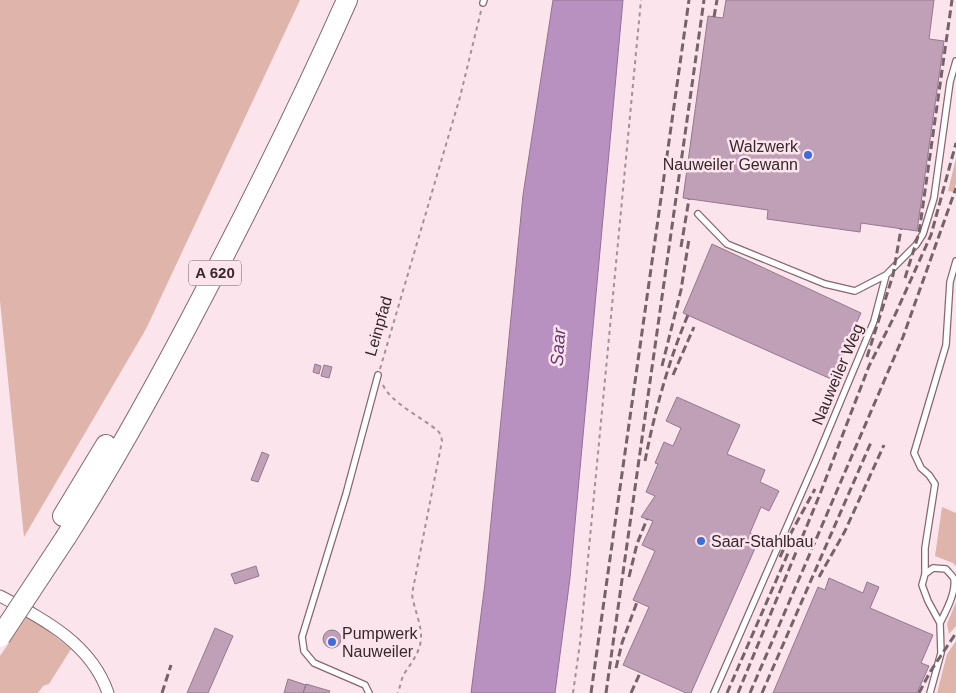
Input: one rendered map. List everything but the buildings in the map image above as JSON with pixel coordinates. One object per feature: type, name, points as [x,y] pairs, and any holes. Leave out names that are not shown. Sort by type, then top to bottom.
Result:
[{"type":"highway","name":"A 620","points":[[0,637],[60,533],[233,213],[333,0]]},
{"type":"highway","name":"A 620","points":[[0,614],[101,481],[189,323],[293,119],[347,0]]},
{"type":"street","points":[[0,596],[35,615],[77,645],[93,662],[104,681],[108,693]]},
{"type":"lane","points":[[698,214],[727,244],[824,284],[855,291],[886,275],[916,245],[923,234],[930,216],[950,82],[956,61]]},
{"type":"lane","points":[[930,693],[941,653],[940,623],[922,586],[925,574],[925,548],[935,484],[921,468],[914,453],[946,345],[950,282],[956,261]]},
{"type":"lane","name":"Nauweiler Weg","points":[[714,693],[816,460],[874,321],[886,275]]},
{"type":"lane","points":[[369,693],[365,685],[314,663],[304,651],[302,637],[346,494],[378,376]]},
{"type":"lane","points":[[925,574],[933,568],[946,570],[954,579],[955,588],[952,600],[940,623]]},
{"type":"path","points":[[574,693],[641,0]]},
{"type":"path","name":"Leinpfad","points":[[398,693],[404,675],[420,646],[421,631],[412,594],[442,441],[438,431],[385,391],[378,376],[460,97],[484,2]]},
{"type":"shaded area","points":[[0,0],[300,0],[146,329],[24,537],[0,301]]},
{"type":"shaded area","points":[[956,158],[956,184],[953,192],[948,191]]},
{"type":"shaded area","points":[[942,507],[956,513],[956,566],[935,556]]},
{"type":"shaded area","points":[[956,602],[956,626],[949,634],[947,624]]},
{"type":"shaded area","points":[[28,615],[71,649],[49,684],[43,686],[38,693],[0,693],[0,656]]},
{"type":"shaded area","points":[[956,641],[956,693],[937,693],[947,654]]},
{"type":"water","name":"Saar","points":[[553,0],[623,0],[570,578],[555,693],[471,693],[485,583],[523,195]]},
{"type":"railway","points":[[591,693],[689,0]]},
{"type":"railway","points":[[606,693],[704,0]]},
{"type":"railway","points":[[714,17],[717,0]]},
{"type":"railway","points":[[905,278],[919,233],[952,0]]},
{"type":"railway","points":[[738,693],[820,494],[869,366],[895,315],[931,235],[956,143]]},
{"type":"railway","points":[[750,693],[903,337],[956,188]]},
{"type":"railway","points":[[681,247],[689,199]]},
{"type":"railway","points":[[867,357],[893,275],[901,229]]},
{"type":"railway","points":[[662,366],[681,290],[689,239]]},
{"type":"railway","points":[[645,461],[663,387],[688,315]]},
{"type":"railway","points":[[673,375],[694,327]]},
{"type":"railway","points":[[762,693],[872,440]]},
{"type":"railway","points":[[819,577],[845,531],[884,445]]},
{"type":"railway","points":[[780,557],[815,489]]},
{"type":"railway","points":[[629,577],[637,544],[647,519]]},
{"type":"railway","points":[[727,693],[789,551]]},
{"type":"railway","points":[[616,668],[622,643],[637,602]]},
{"type":"railway","points":[[919,693],[930,672],[956,633]]},
{"type":"railway","points":[[162,693],[171,665]]},
{"type":"railway","points":[[631,693],[640,673]]},
{"type":"place","name":"Walzwerk Nauweiler Gewann","points":[[808,155]]},
{"type":"place","name":"Saar-Stahlbau","points":[[701,541]]},
{"type":"place","name":"Pumpwerk Nauweiler","points":[[332,642]]}]
